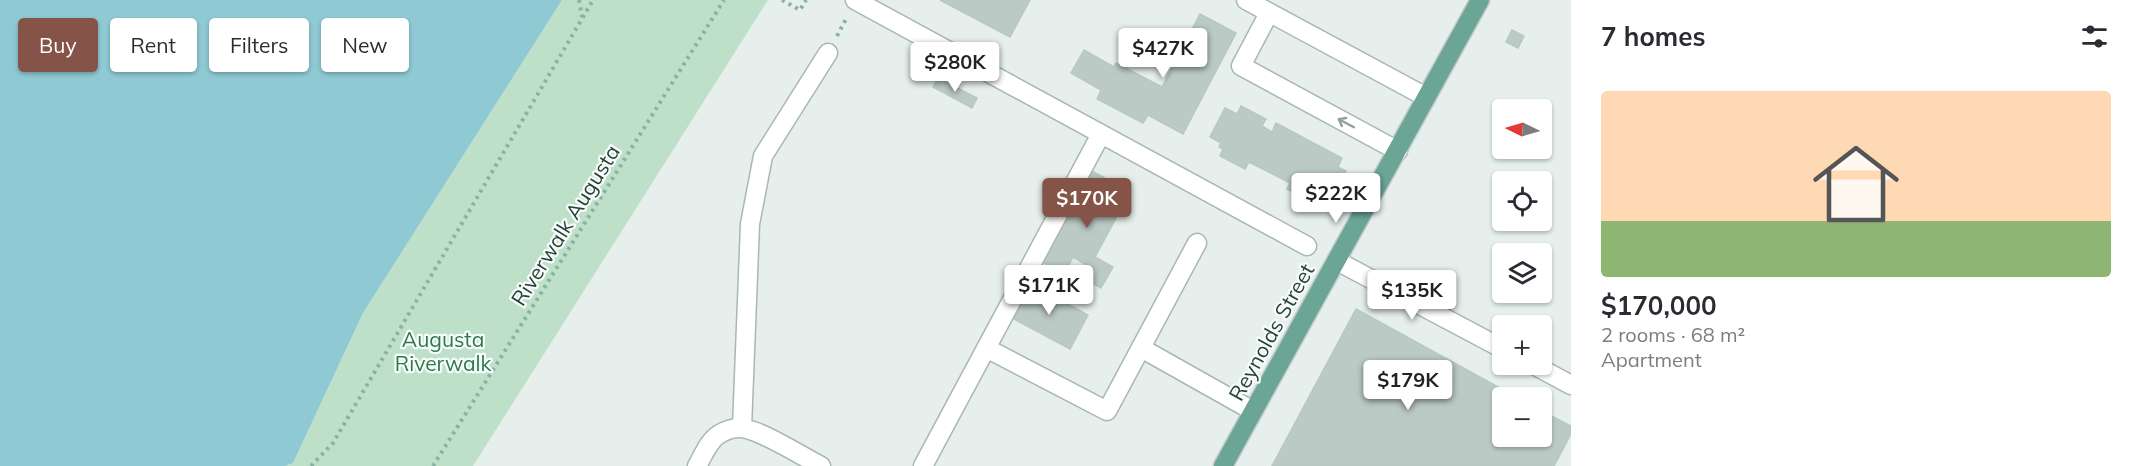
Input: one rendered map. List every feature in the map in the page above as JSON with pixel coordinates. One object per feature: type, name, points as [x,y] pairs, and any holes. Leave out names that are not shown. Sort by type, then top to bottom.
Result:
[{"type":"main road","name":"Reynolds Street","points":[[1226,465],[1253,411],[1480,0]]},
{"type":"street","points":[[856,0],[1307,246]]},
{"type":"street","points":[[1246,0],[1426,97]]},
{"type":"street","points":[[1269,13],[1241,66],[1398,151]]},
{"type":"street","points":[[742,428],[750,224],[763,156],[828,53]]},
{"type":"street","points":[[923,466],[1101,134]]},
{"type":"street","points":[[986,348],[1107,411],[1197,243]]},
{"type":"street","points":[[1337,261],[1492,343]]},
{"type":"street","points":[[1141,348],[1253,411]]},
{"type":"street","points":[[1552,375],[1571,385]]},
{"type":"street","points":[[697,466],[707,447],[717,436],[731,429],[742,428],[756,432],[821,466]]},
{"type":"path","points":[[579,0],[582,18]]},
{"type":"path","points":[[311,466],[333,443],[593,0]]},
{"type":"path","name":"Riverwalk Augusta","points":[[433,466],[724,0]]},
{"type":"path","points":[[782,0],[800,10],[806,0]]},
{"type":"path","points":[[828,53],[856,0]]},
{"type":"green space","name":"Augusta Riverwalk","points":[[562,0],[768,0],[473,466],[285,466],[293,463],[363,313]]},
{"type":"water","points":[[0,0],[562,0],[363,313],[293,463],[285,466],[0,466]]},
{"type":"building","points":[[940,0],[1030,0],[1010,37]]},
{"type":"building","points":[[1200,14],[1236,33],[1183,134],[1148,115],[1143,123],[1097,99],[1101,90],[1071,73],[1084,50],[1114,67],[1116,63],[1162,87]]},
{"type":"building","points":[[1512,30],[1524,36],[1518,48],[1506,42]]},
{"type":"building","points":[[938,78],[977,98],[972,108],[933,87]]},
{"type":"building","points":[[1241,106],[1266,119],[1262,126],[1272,132],[1276,123],[1342,158],[1338,167],[1346,171],[1337,188],[1329,184],[1326,190],[1331,192],[1326,202],[1310,194],[1307,200],[1287,189],[1290,183],[1249,162],[1245,169],[1220,156],[1223,149],[1219,147],[1221,143],[1210,137],[1225,108],[1237,114]]},
{"type":"building","points":[[1090,170],[1130,192],[1095,257],[1113,267],[1101,288],[1079,276],[1085,264],[1073,257],[1064,274],[1041,261]]},
{"type":"building","points":[[1029,283],[1088,315],[1070,349],[1010,317]]},
{"type":"building","points":[[1356,309],[1498,387],[1492,387],[1492,447],[1552,447],[1552,416],[1571,426],[1571,434],[1554,466],[1272,466]]}]
